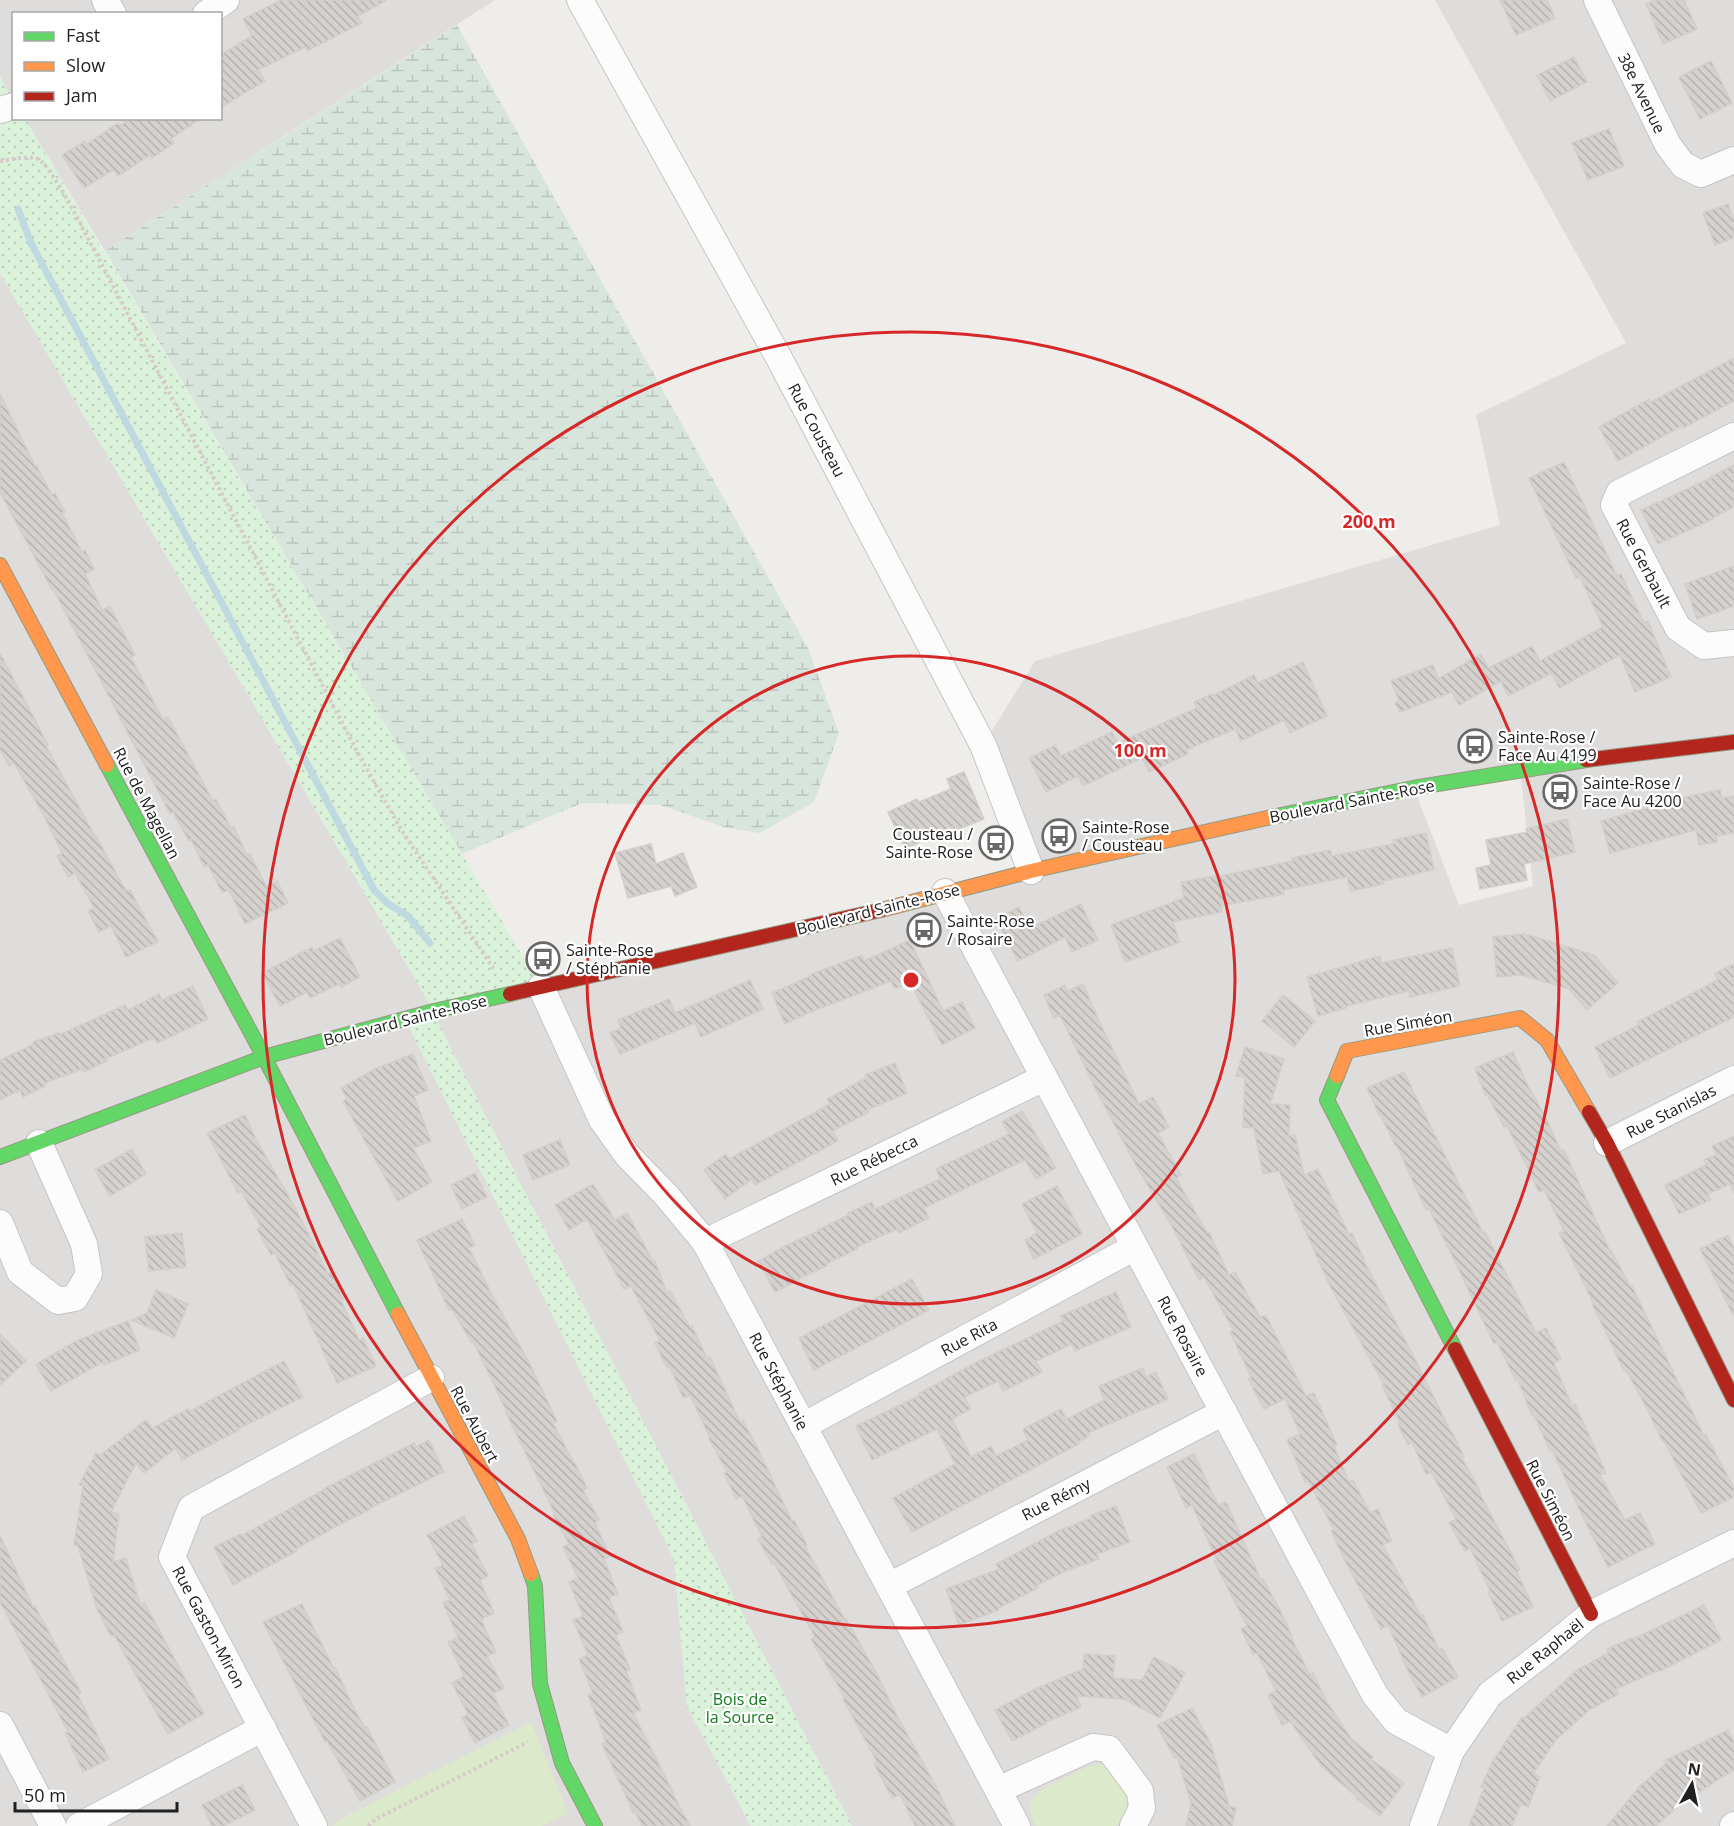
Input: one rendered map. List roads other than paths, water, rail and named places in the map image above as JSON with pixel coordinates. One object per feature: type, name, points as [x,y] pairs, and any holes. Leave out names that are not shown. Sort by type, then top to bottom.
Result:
[{"type":"street","points":[[209,12],[226,0]]},
{"type":"street","name":"Rue Cousteau","points":[[580,0],[779,358],[983,745],[1032,871]]},
{"type":"street","name":"38e Avenue","points":[[1597,0],[1668,146],[1683,165],[1701,174],[1734,160]]},
{"type":"street","name":"Rue Gerbault","points":[[1734,436],[1619,493],[1614,505],[1678,628],[1704,646],[1734,643]]},
{"type":"street","name":"Rue de Magellan","points":[[0,565],[264,1057]]},
{"type":"street","name":"Boulevard Sainte-Rose","points":[[0,1157],[264,1057],[434,1011],[872,912],[1032,871],[1265,818],[1413,788],[1574,761],[1734,742]]},
{"type":"street","name":"Rue Rosaire","points":[[945,892],[1375,1695],[1396,1721],[1450,1751]]},
{"type":"street","name":"Rue Stéphanie","points":[[541,987],[602,1120],[627,1155],[705,1242],[1017,1826]]},
{"type":"street","name":"Rue Siméon","points":[[1590,1614],[1327,1100],[1347,1051],[1520,1018],[1547,1040],[1607,1143],[1734,1400]]},
{"type":"street","name":"Rue Aubert","points":[[264,1057],[431,1378],[518,1539],[535,1586],[540,1684],[562,1763],[595,1826]]},
{"type":"street","name":"Rue Rébecca","points":[[705,1242],[1044,1078]]},
{"type":"street","name":"Rue Stanislas","points":[[1607,1143],[1734,1079]]},
{"type":"street","points":[[0,1223],[20,1272],[58,1301],[75,1298],[89,1274],[84,1244],[39,1143]]},
{"type":"street","name":"Rue Rita","points":[[803,1426],[1135,1247]]},
{"type":"street","name":"Rue Gaston-Miron","points":[[314,1826],[172,1557],[190,1508],[431,1378]]},
{"type":"street","name":"Rue Rémy","points":[[889,1586],[1224,1412]]},
{"type":"street","name":"Rue Raphaël","points":[[1423,1826],[1450,1751],[1490,1694],[1590,1614],[1734,1543]]},
{"type":"street","points":[[0,1725],[53,1826]]},
{"type":"street","points":[[79,1826],[263,1728]]},
{"type":"street","points":[[998,1790],[1093,1747],[1109,1749],[1140,1791],[1142,1808],[1133,1826]]},
{"type":"waterway","points":[[18,209],[31,243],[374,890],[387,903],[408,916],[430,943]]},
{"type":"place","name":"Sainte-Rose / Face Au 4199","points":[[1475,746]]},
{"type":"place","name":"Sainte-Rose / Face Au 4200","points":[[1560,792]]},
{"type":"place","name":"Sainte-Rose / Cousteau","points":[[1059,836]]},
{"type":"place","name":"Cousteau / Sainte-Rose","points":[[996,843]]},
{"type":"place","name":"Sainte-Rose / Rosaire","points":[[924,930]]},
{"type":"place","name":"Sainte-Rose / Stéphanie","points":[[543,959]]},
{"type":"park label","name":"Bois de la Source","points":[[740,1708]]}]
